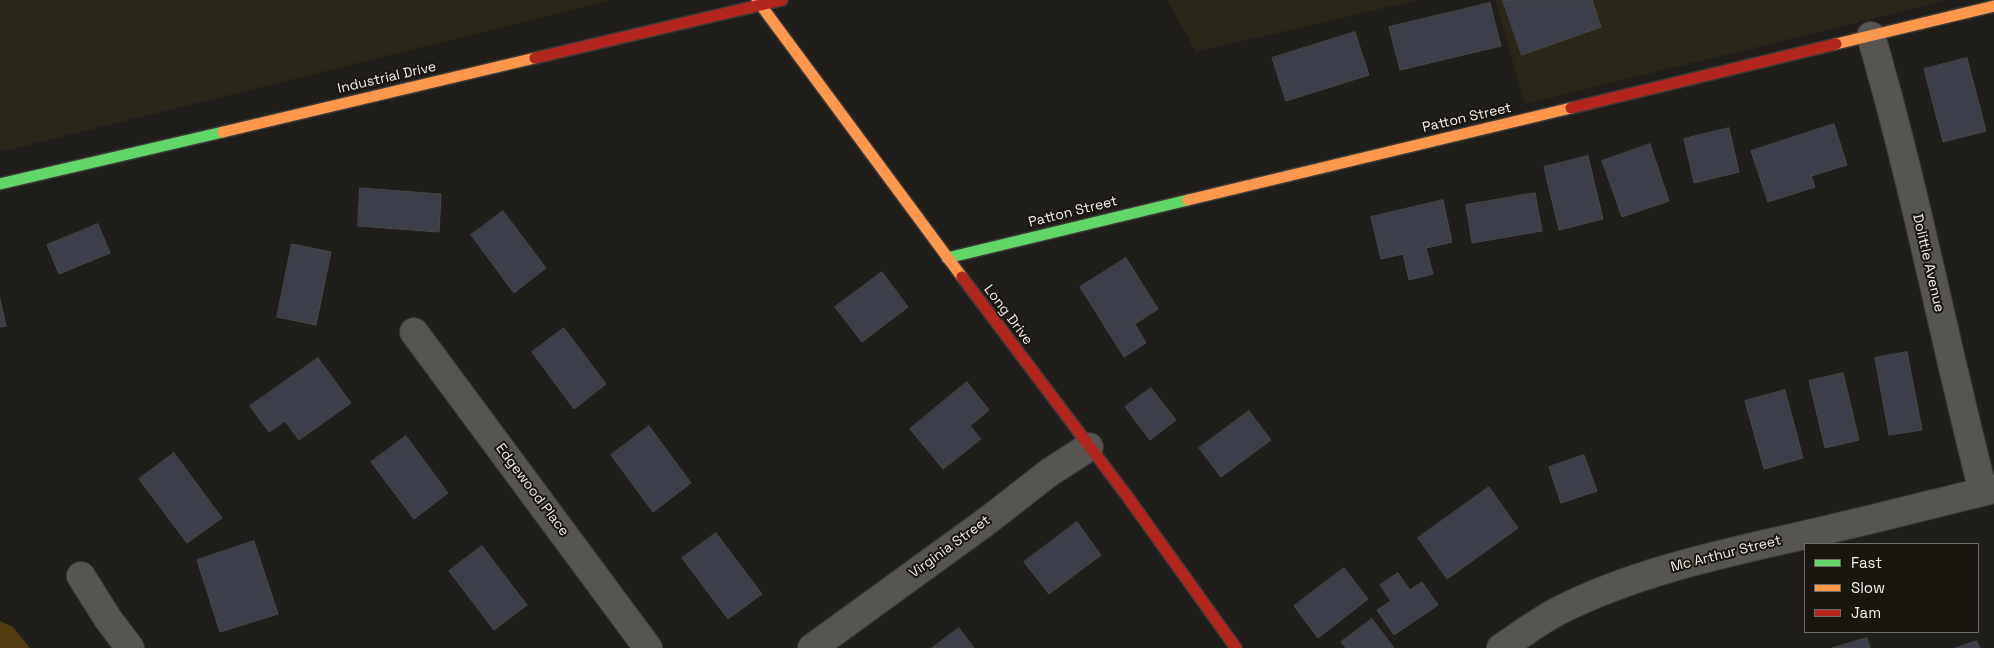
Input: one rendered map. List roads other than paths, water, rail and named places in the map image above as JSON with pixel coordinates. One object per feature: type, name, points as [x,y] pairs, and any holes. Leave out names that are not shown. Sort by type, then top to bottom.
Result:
[{"type":"street","name":"Industrial Drive","points":[[0,184],[758,2],[782,0]]},
{"type":"street","name":"Long Drive","points":[[758,2],[947,258],[1127,496],[1236,648]]},
{"type":"street","name":"Patton Street","points":[[947,258],[1994,6]]},
{"type":"street","name":"Dolittle Avenue","points":[[1871,36],[1894,114],[1961,405],[1989,490]]},
{"type":"street","name":"Edgewood Place","points":[[414,332],[648,648]]},
{"type":"street","name":"Virginia Street","points":[[812,648],[987,521],[1050,472],[1089,447]]},
{"type":"street","name":"Mc Arthur Street","points":[[1501,648],[1558,611],[1605,590],[1659,571],[1719,554],[1824,531],[1989,490]]},
{"type":"street","points":[[81,576],[108,619],[130,648]]}]
